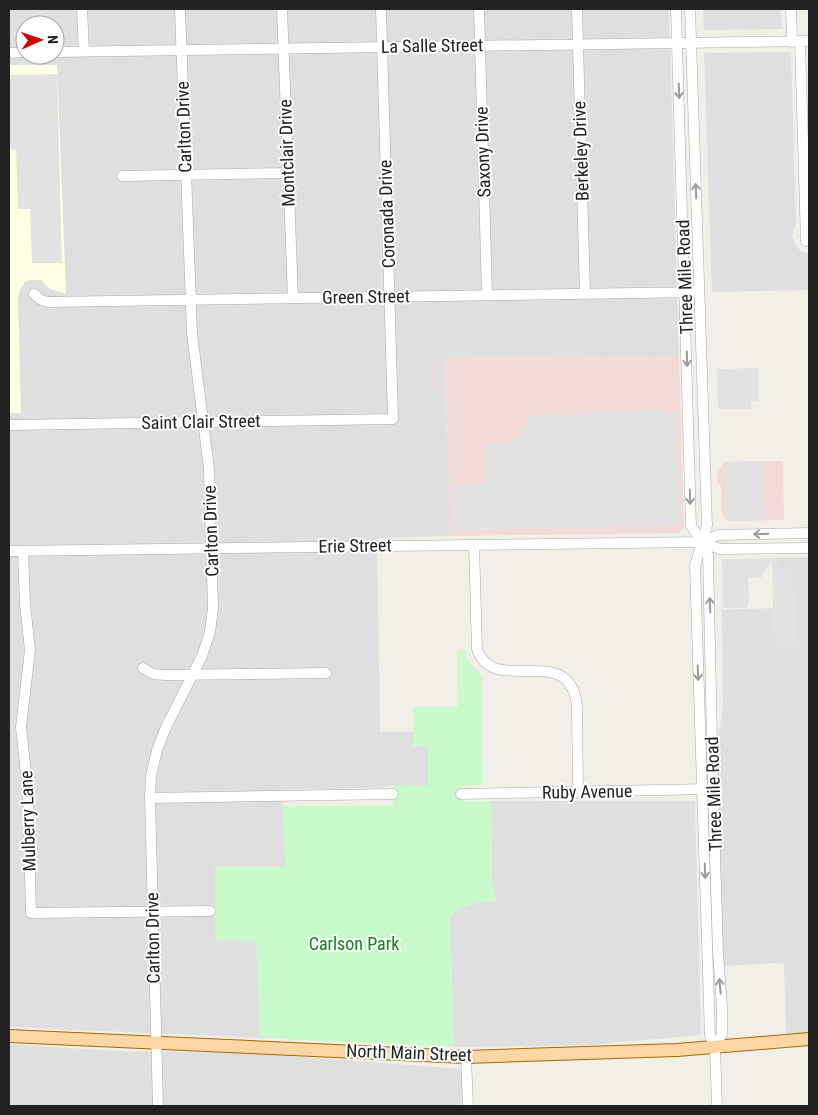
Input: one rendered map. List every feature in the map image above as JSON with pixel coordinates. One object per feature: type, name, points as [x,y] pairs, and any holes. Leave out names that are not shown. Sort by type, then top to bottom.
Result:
[{"type":"main road","name":"North Main Street","points":[[9,1036],[466,1056],[677,1050],[809,1039]]},
{"type":"street","points":[[82,9],[84,52]]},
{"type":"street","name":"Carlton Drive","points":[[158,1106],[151,776],[157,750],[166,727],[207,644],[212,620],[209,469],[194,357],[180,9]]},
{"type":"street","name":"Montclair Drive","points":[[282,9],[292,298]]},
{"type":"street","name":"Coronada Drive","points":[[381,9],[393,419]]},
{"type":"street","name":"Saxony Drive","points":[[479,9],[487,295]]},
{"type":"street","name":"Berkeley Drive","points":[[577,9],[586,294]]},
{"type":"street","name":"Three Mile Road","points":[[676,9],[691,526],[708,555],[718,953],[722,1007],[722,1034],[715,1047]]},
{"type":"street","name":"Three Mile Road","points":[[690,9],[707,525],[694,566],[710,1036],[715,1047],[717,1106]]},
{"type":"street","points":[[791,9],[801,42],[806,140],[806,240],[809,240]]},
{"type":"street","name":"La Salle Street","points":[[65,52],[801,42]]},
{"type":"street","points":[[122,176],[288,173]]},
{"type":"street","name":"Green Street","points":[[34,294],[41,300],[48,302],[699,292]]},
{"type":"street","name":"Saint Clair Street","points":[[9,424],[393,419]]},
{"type":"street","points":[[793,533],[793,548]]},
{"type":"street","name":"Erie Street","points":[[702,542],[718,534],[809,533]]},
{"type":"street","name":"Erie Street","points":[[9,551],[702,542],[720,549],[809,548]]},
{"type":"street","points":[[474,545],[477,649],[483,662],[494,669],[549,671],[558,675],[570,686],[577,701],[578,793]]},
{"type":"street","name":"Mulberry Lane","points":[[22,551],[30,650],[21,727],[28,792],[31,914],[153,910]]},
{"type":"street","points":[[143,668],[153,674],[326,673]]},
{"type":"street","name":"Ruby Avenue","points":[[461,794],[713,789]]},
{"type":"street","points":[[150,798],[393,794]]},
{"type":"street","points":[[153,910],[210,911]]},
{"type":"street","points":[[466,1056],[468,1106]]},
{"type":"shaded area","points":[[9,9],[669,9],[679,356],[445,358],[451,536],[377,538],[380,732],[413,732],[413,746],[428,746],[429,786],[394,785],[380,788],[282,790],[286,867],[256,941],[260,1038],[9,1027]]},
{"type":"shaded area","points":[[703,9],[781,9],[782,29],[704,30]]},
{"type":"shaded area","points":[[791,52],[796,224],[792,235],[796,246],[801,251],[809,254],[809,290],[712,292],[704,53]]},
{"type":"shaded area","points":[[9,65],[57,65],[66,294],[50,289],[41,280],[25,282],[20,289],[18,298],[21,413],[9,413]]},
{"type":"shaded area","points":[[57,74],[62,263],[32,263],[30,209],[18,209],[16,150],[10,149],[9,75]]},
{"type":"shaded area","points":[[679,356],[684,527],[679,533],[451,536],[445,358]]},
{"type":"shaded area","points":[[758,368],[758,401],[751,401],[751,409],[718,409],[717,369]]},
{"type":"shaded area","points":[[659,410],[662,413],[677,413],[680,526],[454,530],[452,485],[485,482],[484,444],[513,442],[528,425],[528,416]]},
{"type":"shaded area","points":[[763,461],[765,520],[728,521],[726,518],[724,462]]},
{"type":"shaded area","points":[[783,461],[784,520],[728,521],[722,515],[721,486],[718,484],[717,473],[724,462]]},
{"type":"shaded area","points":[[809,557],[809,1035],[786,1035],[784,964],[723,966],[717,843],[717,746],[723,706],[722,610],[773,608],[773,558]]},
{"type":"shaded area","points":[[778,558],[778,567],[792,567],[792,591],[795,592],[799,647],[775,648],[772,559],[761,578],[748,578],[749,600],[747,608],[723,608],[722,559]]},
{"type":"shaded area","points":[[491,801],[695,801],[701,1035],[589,1045],[454,1047],[450,918],[455,910],[474,903],[497,900],[492,885]]},
{"type":"shaded area","points":[[9,1044],[115,1051],[252,1053],[462,1069],[463,1106],[9,1106]]},
{"type":"green space","name":"Carlson Park","points":[[457,650],[465,650],[467,658],[482,677],[483,785],[461,786],[461,801],[491,801],[492,885],[497,900],[465,906],[450,918],[454,1047],[260,1038],[256,941],[215,940],[215,867],[285,867],[283,806],[393,805],[394,785],[428,786],[428,746],[413,747],[413,707],[458,707]]}]
